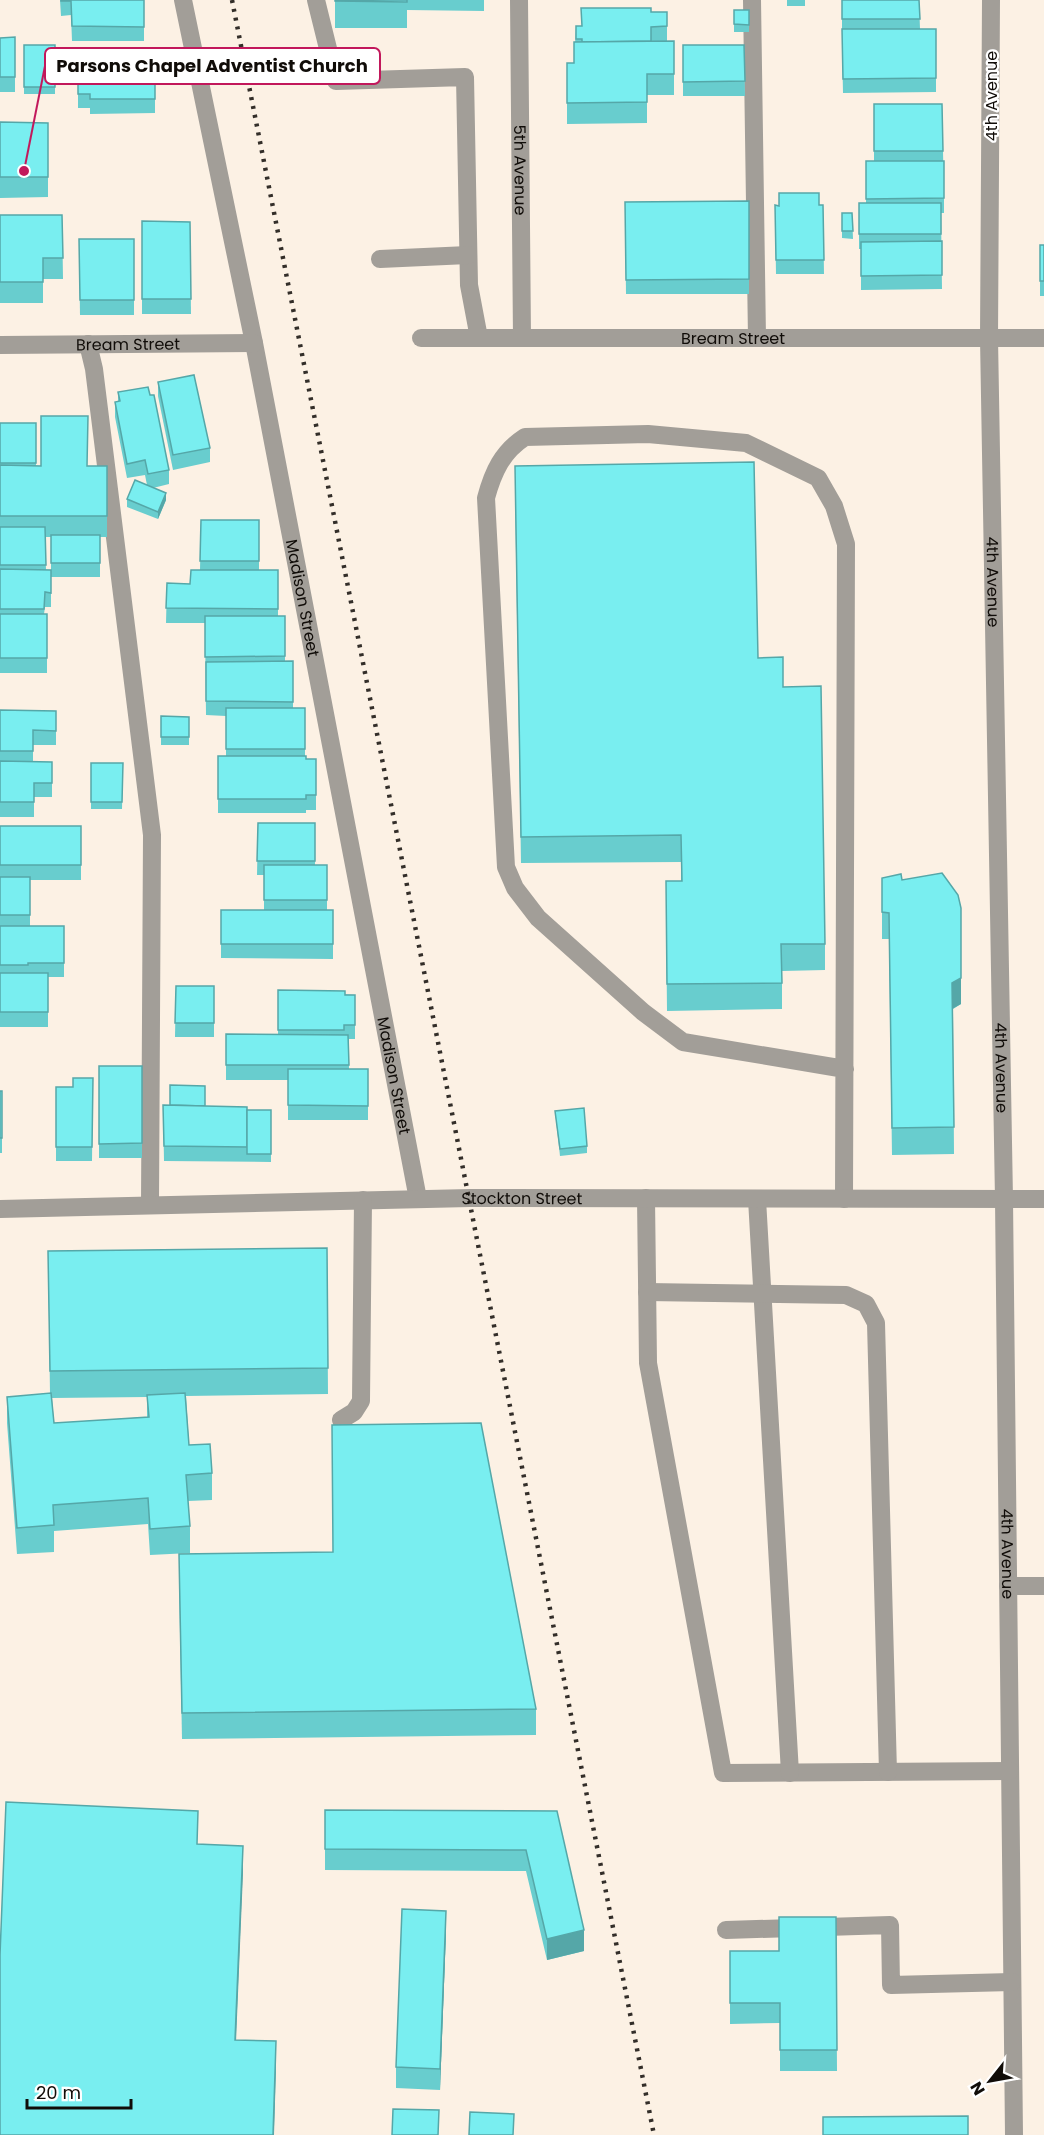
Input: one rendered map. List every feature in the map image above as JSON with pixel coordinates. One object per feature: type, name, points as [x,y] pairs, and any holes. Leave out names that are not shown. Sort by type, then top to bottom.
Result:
[{"type":"street","name":"Madison Street","points":[[183,0],[254,343],[418,1199]]},
{"type":"street","points":[[316,0],[336,81],[465,77],[469,285],[479,338]]},
{"type":"street","name":"5th Avenue","points":[[519,0],[522,338]]},
{"type":"street","points":[[752,0],[757,338]]},
{"type":"street","name":"4th Avenue","points":[[991,0],[989,338],[1004,1199],[1014,2135]]},
{"type":"street","points":[[380,260],[468,255]]},
{"type":"street","name":"Bream Street","points":[[421,338],[1044,338]]},
{"type":"street","name":"Bream Street","points":[[0,345],[254,343]]},
{"type":"street","points":[[88,344],[94,369],[152,835],[150,1204]]},
{"type":"street","points":[[844,1199],[845,1069],[846,544],[834,506],[818,478],[746,443],[648,434],[525,437],[510,447],[492,475],[486,498],[506,867],[515,888],[538,918],[643,1012],[683,1042],[845,1069]]},
{"type":"street","points":[[646,1198],[648,1363],[723,1773],[1010,1771]]},
{"type":"street","name":"Stockton Street","points":[[0,1209],[418,1199],[1044,1199]]},
{"type":"street","points":[[757,1199],[790,1773]]},
{"type":"street","points":[[341,1420],[354,1412],[361,1401],[363,1200]]},
{"type":"street","points":[[647,1292],[846,1296],[866,1304],[876,1323],[888,1772]]},
{"type":"street","points":[[1008,1586],[1044,1586]]},
{"type":"street","points":[[726,1930],[890,1925],[891,1985],[1012,1982]]},
{"type":"building","points":[[61,0],[144,0],[144,27],[72,26],[71,1]]},
{"type":"building","points":[[407,0],[407,2],[335,1]]},
{"type":"building","points":[[842,0],[919,0],[920,19],[842,19]]},
{"type":"building","points":[[581,8],[651,8],[651,12],[667,12],[667,26],[651,27],[651,41],[582,42],[582,39],[576,39],[576,26],[582,26]]},
{"type":"building","points":[[734,10],[749,10],[749,25],[734,24]]},
{"type":"building","points":[[842,29],[936,29],[936,78],[843,79]]},
{"type":"building","points":[[15,37],[15,77],[0,77],[0,38]]},
{"type":"building","points":[[674,41],[674,74],[647,74],[647,102],[567,103],[567,63],[574,63],[574,42]]},
{"type":"building","points":[[24,45],[55,45],[55,87],[24,87]]},
{"type":"building","points":[[683,45],[744,45],[745,81],[683,82]]},
{"type":"building","points":[[155,49],[155,99],[90,99],[90,94],[78,94],[78,69],[90,69],[90,50]]},
{"type":"building","points":[[874,104],[942,104],[943,151],[874,151]]},
{"type":"building","points":[[0,122],[48,123],[48,177],[0,177]]},
{"type":"building","points":[[866,161],[944,161],[944,198],[866,199]]},
{"type":"building","points":[[779,193],[819,193],[819,205],[823,205],[824,260],[776,260],[775,205],[779,206]]},
{"type":"building","points":[[749,201],[749,279],[626,280],[625,202]]},
{"type":"building","points":[[859,203],[941,203],[941,234],[859,234]]},
{"type":"building","points":[[842,213],[852,213],[853,231],[842,231]]},
{"type":"building","points":[[0,215],[62,215],[63,258],[43,258],[43,282],[0,282]]},
{"type":"building","points":[[142,221],[190,222],[191,299],[142,299]]},
{"type":"building","points":[[79,239],[134,239],[134,300],[80,300]]},
{"type":"building","points":[[942,241],[942,275],[861,276],[861,242]]},
{"type":"building","points":[[1040,245],[1044,245],[1044,281],[1040,281]]},
{"type":"building","points":[[194,375],[210,448],[173,455],[158,382]]},
{"type":"building","points":[[148,387],[150,395],[154,395],[169,470],[148,474],[145,460],[127,464],[115,402],[120,401],[118,392]]},
{"type":"building","points":[[41,416],[88,416],[87,466],[107,466],[107,516],[0,516],[0,465],[41,466]]},
{"type":"building","points":[[0,423],[36,423],[36,463],[0,463]]},
{"type":"building","points":[[754,462],[758,658],[783,657],[783,687],[821,686],[825,944],[781,944],[782,983],[667,984],[666,881],[682,881],[681,835],[521,837],[515,466]]},
{"type":"building","points":[[135,480],[166,493],[158,512],[127,499]]},
{"type":"building","points":[[201,520],[259,520],[259,561],[200,561]]},
{"type":"building","points":[[0,527],[45,527],[46,565],[0,565]]},
{"type":"building","points":[[51,535],[100,535],[100,563],[51,563]]},
{"type":"building","points":[[0,569],[51,570],[51,593],[45,592],[44,609],[0,609]]},
{"type":"building","points":[[191,570],[278,570],[278,609],[166,608],[167,583],[190,584]]},
{"type":"building","points":[[0,614],[47,614],[47,658],[0,658]]},
{"type":"building","points":[[205,616],[285,616],[285,656],[205,657]]},
{"type":"building","points":[[293,661],[293,702],[206,701],[206,662]]},
{"type":"building","points":[[226,708],[305,708],[305,749],[226,749]]},
{"type":"building","points":[[0,710],[56,711],[56,731],[33,730],[33,751],[0,751]]},
{"type":"building","points":[[161,716],[189,717],[189,737],[161,737]]},
{"type":"building","points":[[218,756],[306,756],[306,759],[316,759],[316,795],[306,795],[306,799],[218,799]]},
{"type":"building","points":[[0,761],[52,762],[52,783],[34,783],[34,802],[0,802]]},
{"type":"building","points":[[91,763],[123,763],[122,802],[91,802]]},
{"type":"building","points":[[258,823],[315,823],[315,861],[257,861]]},
{"type":"building","points":[[0,826],[81,826],[81,865],[0,865]]},
{"type":"building","points":[[264,865],[327,865],[327,900],[264,900]]},
{"type":"building","points":[[942,873],[958,895],[961,908],[961,978],[952,983],[954,1127],[892,1128],[889,913],[882,912],[882,878],[901,874],[902,880]]},
{"type":"building","points":[[0,877],[30,877],[30,915],[0,915]]},
{"type":"building","points":[[221,910],[333,910],[333,944],[221,944]]},
{"type":"building","points":[[0,926],[64,926],[64,963],[0,965]]},
{"type":"building","points":[[0,973],[48,973],[48,1012],[0,1012]]},
{"type":"building","points":[[176,986],[214,986],[214,1023],[175,1023]]},
{"type":"building","points":[[278,990],[345,991],[345,995],[355,995],[355,1025],[344,1025],[344,1030],[278,1030]]},
{"type":"building","points":[[226,1034],[348,1035],[349,1065],[226,1065]]},
{"type":"building","points":[[99,1066],[142,1066],[142,1143],[99,1144]]},
{"type":"building","points":[[288,1069],[368,1069],[368,1106],[288,1105]]},
{"type":"building","points":[[73,1078],[93,1078],[92,1147],[56,1147],[56,1087],[73,1087]]},
{"type":"building","points":[[170,1085],[205,1086],[205,1106],[170,1105]]},
{"type":"building","points":[[0,1091],[2,1091],[2,1138],[0,1138]]},
{"type":"building","points":[[163,1105],[247,1107],[247,1147],[164,1146]]},
{"type":"building","points":[[584,1108],[587,1146],[560,1149],[555,1111]]},
{"type":"building","points":[[247,1110],[271,1110],[271,1154],[247,1154]]},
{"type":"building","points":[[327,1248],[328,1368],[50,1371],[48,1251]]},
{"type":"building","points":[[51,1393],[54,1423],[149,1417],[147,1395],[185,1393],[189,1445],[210,1444],[212,1473],[186,1475],[190,1526],[150,1529],[148,1498],[53,1505],[54,1525],[17,1528],[7,1397]]},
{"type":"building","points":[[481,1423],[536,1709],[182,1713],[179,1554],[333,1552],[332,1425]]},
{"type":"building","points":[[6,1802],[198,1811],[197,1844],[243,1846],[235,2040],[276,2041],[273,2135],[0,2135],[0,1955]]},
{"type":"building","points":[[325,1810],[557,1811],[584,1930],[547,1939],[526,1850],[325,1849]]},
{"type":"building","points":[[402,1909],[446,1911],[440,2069],[396,2067]]},
{"type":"building","points":[[779,1917],[836,1917],[837,2050],[780,2050],[780,2003],[730,2003],[730,1951],[779,1951]]},
{"type":"building","points":[[393,2109],[439,2110],[438,2135],[392,2135]]},
{"type":"building","points":[[470,2112],[514,2114],[513,2135],[469,2135]]},
{"type":"building","points":[[968,2116],[968,2135],[823,2135],[823,2117]]},
{"type":"railway","points":[[232,0],[654,2135]]},
{"type":"place","name":"Parsons Chapel Adventist Church","points":[[24,171]]}]
